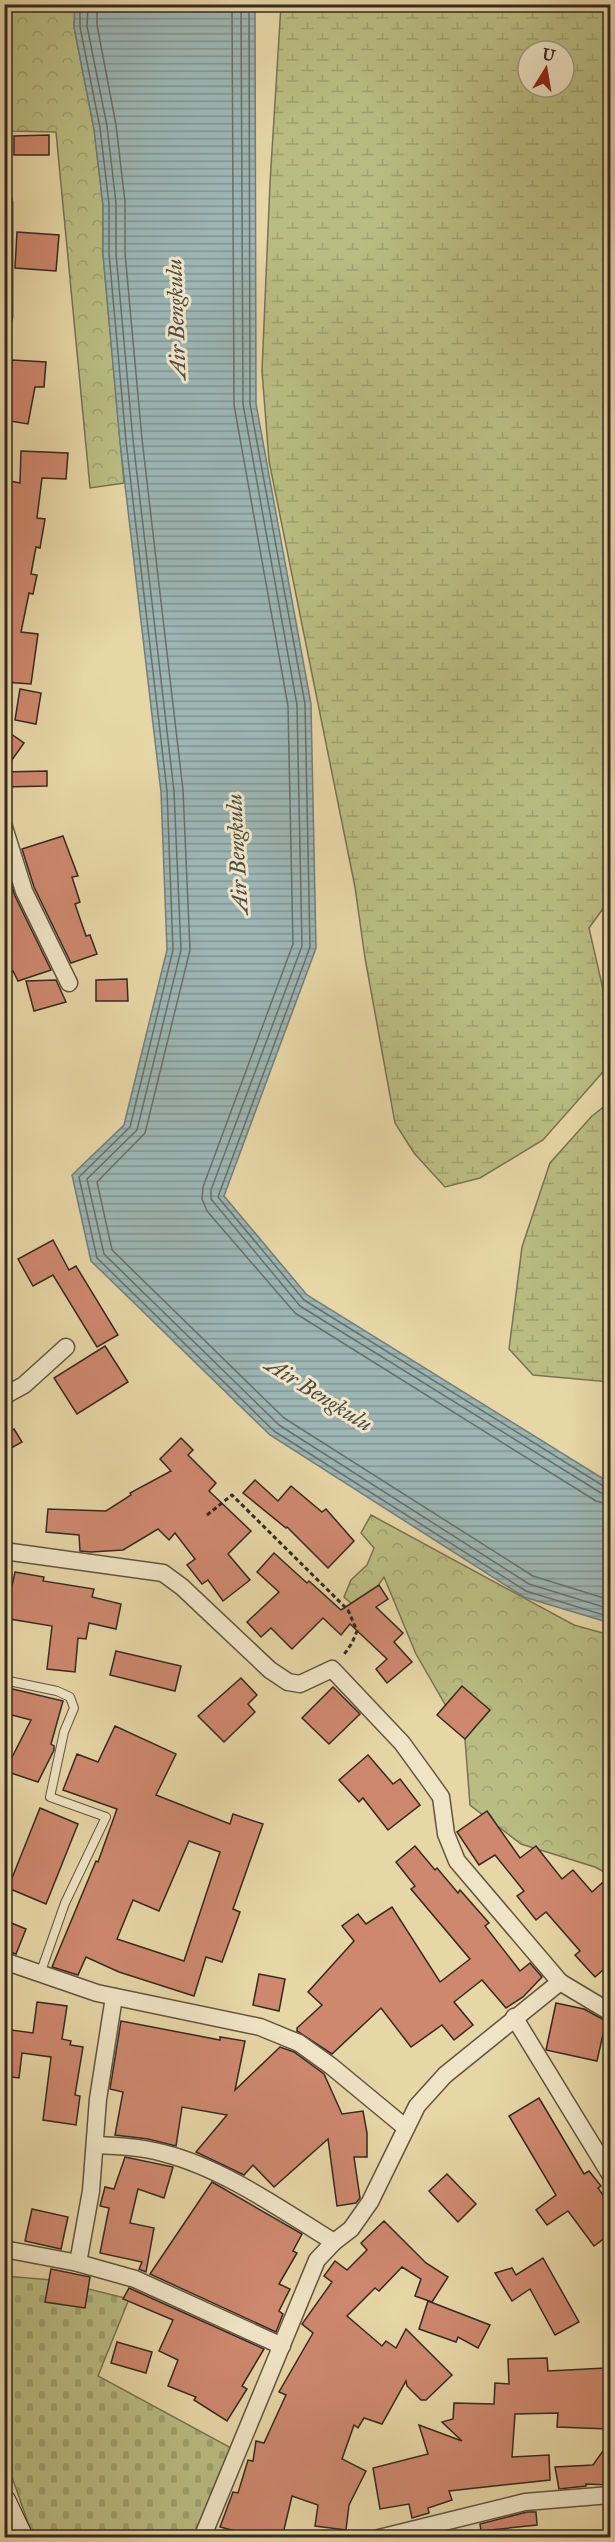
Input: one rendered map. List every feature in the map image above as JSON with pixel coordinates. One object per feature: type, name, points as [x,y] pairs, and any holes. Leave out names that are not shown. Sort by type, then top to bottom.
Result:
[{"type":"street","points":[[4,202],[4,317]]},
{"type":"street","points":[[4,827],[24,891],[69,983]]},
{"type":"street","points":[[4,1396],[24,1385],[66,1347]]},
{"type":"street","points":[[4,1551],[163,1574],[182,1587],[270,1670],[288,1682],[300,1684],[332,1669],[402,1743],[441,1797],[446,1834],[457,1861],[560,1982],[610,2012]]},
{"type":"street","points":[[4,1961],[114,1996],[260,2027],[299,2043],[331,2066],[406,2128]]},
{"type":"street","points":[[202,2538],[317,2260],[334,2242],[351,2229],[370,2202],[417,2106],[445,2075],[560,1982]]},
{"type":"street","points":[[78,2263],[91,2191],[98,2099],[114,1996]]},
{"type":"street","points":[[514,2018],[610,2174]]},
{"type":"street","points":[[95,2145],[122,2146],[164,2153],[209,2170],[270,2203],[334,2242]]},
{"type":"street","points":[[4,2249],[78,2263],[135,2279],[282,2346]]},
{"type":"street","points":[[379,2538],[525,2502],[610,2495]]},
{"type":"street","points":[[4,2502],[21,2538]]},
{"type":"lane","points":[[4,1680],[57,1691],[70,1697],[74,1708],[64,1732],[50,1797],[106,1817],[65,1903],[40,1974]]},
{"type":"path","points":[[207,1515],[232,1495],[348,1610],[357,1631],[352,1643],[332,1669]]},
{"type":"green space","points":[[4,5],[75,5],[74,27],[94,129],[103,205],[103,254],[124,483],[90,488],[56,132],[12,131],[5,122]]},
{"type":"green space","points":[[281,5],[610,5],[610,899],[589,928],[610,1020],[610,1064],[543,1140],[480,1178],[445,1187],[414,1153],[395,1123],[365,958],[355,887],[269,461],[262,371]]},
{"type":"green space","points":[[610,1102],[610,1382],[533,1375],[509,1349],[522,1247],[550,1163],[592,1116]]},
{"type":"green space","points":[[371,1515],[574,1625],[610,1635],[610,1875],[595,1867],[521,1844],[470,1805],[465,1739],[416,1654],[384,1577],[370,1597],[352,1604],[344,1597],[351,1580],[367,1565],[374,1548],[361,1533]]},
{"type":"green space","points":[[4,2276],[52,2280],[129,2299],[98,2376],[233,2449],[193,2537],[33,2537],[12,2477],[5,2466]]},
{"type":"water","name":"Air Bengkulu","points":[[75,5],[255,5],[256,404],[311,704],[316,948],[224,1196],[307,1295],[610,1483],[610,1623],[524,1597],[270,1435],[91,1261],[72,1175],[124,1125],[167,950],[161,792],[120,442],[103,254],[103,205],[94,129],[74,27]]},
{"type":"building","points":[[49,135],[49,155],[14,155],[14,136]]},
{"type":"building","points":[[17,232],[59,235],[56,271],[15,268]]},
{"type":"building","points":[[12,360],[46,362],[44,387],[35,387],[28,424],[4,420],[6,393],[10,394]]},
{"type":"building","points":[[21,451],[68,453],[66,479],[42,478],[37,518],[45,519],[40,548],[36,547],[31,574],[37,575],[33,594],[29,593],[21,632],[38,634],[31,684],[4,682],[4,522],[10,481],[20,483]]},
{"type":"building","points":[[20,689],[41,693],[36,724],[15,720]]},
{"type":"building","points":[[4,729],[24,743],[4,771]]},
{"type":"building","points":[[47,771],[47,786],[4,787],[4,772]]},
{"type":"building","points":[[63,836],[78,876],[72,877],[80,902],[75,904],[86,936],[90,935],[97,954],[71,963],[34,887],[22,849]]},
{"type":"building","points":[[9,877],[15,896],[51,970],[18,981],[13,971],[4,974],[4,879]]},
{"type":"building","points":[[127,979],[128,1001],[96,1001],[96,980]]},
{"type":"building","points":[[56,980],[66,1002],[34,1011],[26,981]]},
{"type":"building","points":[[53,1240],[69,1270],[76,1266],[118,1335],[97,1347],[53,1275],[33,1286],[18,1259]]},
{"type":"building","points":[[105,1346],[128,1382],[77,1414],[54,1378]]},
{"type":"building","points":[[14,1429],[22,1442],[4,1452],[4,1434]]},
{"type":"building","points":[[181,1438],[193,1450],[188,1455],[216,1483],[209,1491],[251,1531],[228,1554],[250,1580],[223,1601],[208,1580],[202,1584],[187,1565],[195,1559],[175,1533],[169,1540],[158,1529],[123,1550],[91,1552],[80,1551],[79,1535],[46,1532],[48,1509],[106,1511],[131,1495],[130,1493],[171,1471],[160,1459]]},
{"type":"building","points":[[255,1480],[278,1501],[291,1486],[322,1512],[326,1509],[354,1541],[328,1568],[287,1527],[243,1493]]},
{"type":"building","points":[[274,1553],[341,1610],[379,1585],[388,1599],[376,1607],[403,1633],[394,1642],[412,1662],[387,1683],[376,1669],[387,1659],[350,1624],[341,1635],[323,1618],[292,1649],[271,1628],[261,1637],[247,1622],[279,1592],[257,1572]]},
{"type":"building","points":[[15,1572],[44,1577],[43,1581],[94,1589],[92,1597],[121,1604],[116,1629],[89,1623],[86,1639],[78,1638],[75,1672],[47,1669],[52,1626],[4,1618],[4,1585],[12,1586]]},
{"type":"building","points":[[116,1651],[181,1666],[175,1691],[110,1675]]},
{"type":"building","points":[[241,1678],[257,1695],[248,1704],[255,1712],[224,1742],[198,1716]]},
{"type":"building","points":[[462,1686],[490,1710],[465,1739],[437,1715]]},
{"type":"building","points":[[4,1687],[63,1701],[51,1744],[54,1750],[38,1782],[5,1771],[31,1720],[4,1713]]},
{"type":"building","points":[[333,1687],[360,1714],[329,1744],[302,1718]]},
{"type":"building","points":[[115,1726],[176,1754],[156,1795],[230,1824],[233,1814],[263,1824],[233,1909],[240,1912],[222,1962],[206,1957],[194,1996],[119,1972],[86,1957],[78,1975],[52,1967],[96,1861],[98,1862],[117,1809],[63,1790],[77,1754],[98,1762]],"holes":[[[189,1841],[220,1852],[184,1961],[117,1939],[133,1900],[159,1911]]]},
{"type":"building","points":[[368,1755],[393,1784],[400,1779],[420,1805],[388,1830],[363,1798],[359,1802],[339,1780]]},
{"type":"building","points":[[40,1808],[78,1824],[46,1904],[8,1888]]},
{"type":"building","points":[[487,1811],[520,1858],[536,1846],[562,1879],[573,1870],[592,1892],[610,1876],[610,1964],[595,1977],[575,1955],[580,1951],[546,1912],[536,1920],[517,1896],[524,1891],[495,1855],[479,1865],[457,1832]]},
{"type":"building","points":[[415,1846],[435,1870],[437,1868],[458,1893],[460,1890],[489,1923],[485,1926],[520,1971],[530,1963],[542,1977],[523,1997],[506,2008],[482,1980],[454,2002],[473,2025],[454,2040],[442,2025],[411,2047],[381,2008],[332,2054],[297,2031],[297,2028],[322,2005],[308,1992],[354,1941],[342,1926],[358,1914],[366,1924],[392,1907],[440,1982],[470,1959],[411,1889],[415,1886],[396,1862]]},
{"type":"building","points":[[4,1920],[26,1929],[16,1954],[4,1950]]},
{"type":"building","points":[[259,1974],[285,1979],[279,2011],[253,2005]]},
{"type":"building","points":[[37,2002],[67,2006],[62,2039],[71,2041],[70,2045],[83,2047],[75,2095],[80,2096],[76,2125],[43,2120],[51,2057],[22,2053],[19,2078],[4,2076],[4,2029],[33,2033]]},
{"type":"building","points":[[556,2003],[584,2009],[606,2021],[597,2061],[546,2050]]},
{"type":"building","points":[[121,2021],[220,2040],[220,2037],[245,2041],[235,2090],[280,2047],[294,2052],[324,2074],[342,2114],[363,2111],[367,2133],[367,2157],[354,2157],[360,2198],[356,2203],[337,2206],[328,2139],[274,2187],[253,2165],[244,2175],[196,2152],[227,2115],[182,2107],[176,2146],[148,2139],[115,2135],[123,2092],[110,2089]]},
{"type":"building","points":[[539,2098],[584,2174],[589,2171],[601,2186],[598,2188],[610,2205],[610,2234],[594,2246],[568,2211],[547,2225],[536,2210],[556,2195],[509,2116]]},
{"type":"building","points":[[125,2157],[173,2167],[164,2198],[138,2189],[130,2223],[154,2228],[146,2272],[139,2269],[142,2262],[100,2253],[109,2208],[100,2206],[105,2187],[114,2189]]},
{"type":"building","points":[[447,2174],[476,2204],[458,2222],[429,2191]]},
{"type":"building","points":[[212,2182],[302,2234],[293,2251],[297,2253],[279,2284],[290,2289],[279,2311],[283,2314],[276,2332],[150,2274]]},
{"type":"building","points":[[32,2209],[68,2217],[61,2249],[25,2241]]},
{"type":"building","points":[[384,2221],[426,2263],[448,2277],[432,2302],[415,2296],[421,2279],[402,2267],[379,2291],[375,2288],[347,2316],[382,2346],[386,2341],[396,2348],[406,2329],[452,2375],[426,2400],[421,2400],[407,2386],[406,2381],[382,2424],[364,2418],[358,2428],[354,2425],[342,2459],[366,2471],[349,2505],[346,2530],[315,2526],[318,2505],[292,2496],[282,2538],[263,2538],[220,2527],[233,2492],[238,2493],[248,2460],[253,2461],[256,2441],[264,2443],[286,2395],[279,2392],[313,2333],[302,2324],[332,2282],[324,2276],[335,2261],[347,2270],[367,2250],[361,2243]]},
{"type":"building","points":[[543,2258],[579,2322],[555,2335],[530,2289],[512,2301],[495,2273],[512,2268],[516,2275]]},
{"type":"building","points":[[51,2269],[90,2277],[85,2308],[45,2302]]},
{"type":"building","points":[[129,2288],[264,2349],[242,2386],[247,2389],[227,2421],[194,2400],[196,2397],[168,2386],[178,2360],[159,2351],[173,2320],[123,2299]]},
{"type":"building","points":[[428,2301],[490,2325],[478,2348],[458,2337],[456,2342],[419,2329]]},
{"type":"building","points":[[117,2342],[152,2352],[146,2373],[111,2363]]},
{"type":"building","points":[[547,2358],[548,2371],[605,2368],[608,2429],[557,2427],[558,2413],[515,2414],[512,2457],[549,2455],[550,2480],[449,2491],[452,2500],[428,2508],[429,2513],[412,2518],[409,2504],[380,2509],[373,2468],[428,2454],[419,2425],[462,2441],[442,2422],[453,2419],[454,2403],[494,2404],[495,2383],[509,2384],[508,2359]]},
{"type":"building","points":[[610,2441],[610,2485],[586,2484],[586,2486],[559,2489],[555,2467],[593,2465]]},
{"type":"building","points":[[527,2512],[536,2512],[537,2525],[481,2531],[480,2524]]}]
